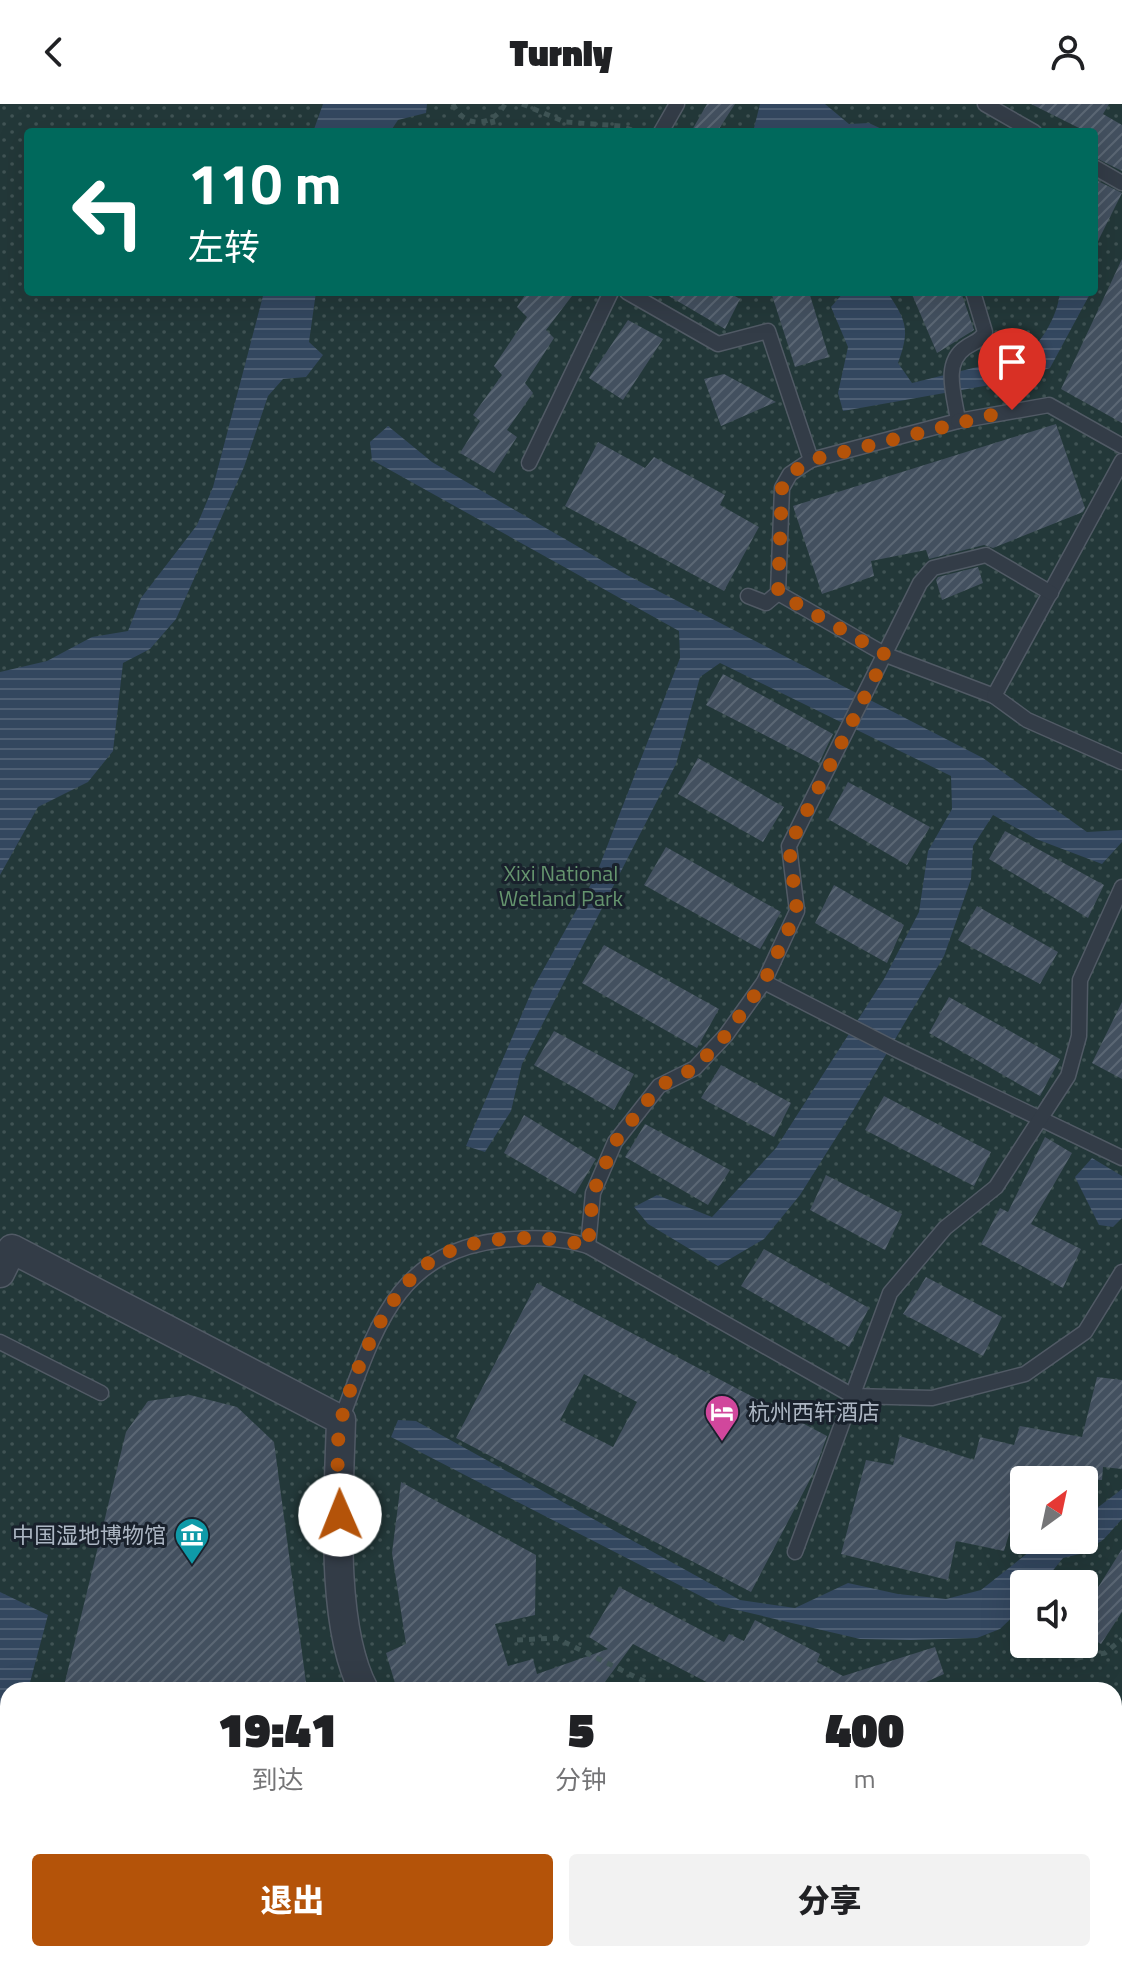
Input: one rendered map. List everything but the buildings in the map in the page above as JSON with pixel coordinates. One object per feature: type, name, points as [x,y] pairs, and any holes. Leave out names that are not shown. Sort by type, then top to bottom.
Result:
[{"type":"street","points":[[0,1273],[12,1249],[341,1420],[343,1606],[351,1665],[360,1682]]},
{"type":"lane","points":[[663,128],[677,104]]},
{"type":"lane","points":[[985,104],[1016,128]]},
{"type":"lane","points":[[1098,169],[1122,183]]},
{"type":"lane","points":[[529,463],[609,296]]},
{"type":"lane","points":[[634,296],[718,344],[768,331],[811,460]]},
{"type":"lane","points":[[958,421],[951,365],[957,354],[985,332],[974,296]]},
{"type":"lane","points":[[748,596],[766,603],[778,593],[782,488],[790,474],[811,460],[958,421],[1049,405],[1122,446]]},
{"type":"lane","points":[[994,696],[1122,461]]},
{"type":"lane","points":[[588,1246],[593,1193],[615,1142],[659,1086],[695,1068],[764,982],[797,911],[789,846],[870,689],[920,583],[933,568],[986,555],[1051,593]]},
{"type":"lane","points":[[778,593],[886,655],[994,696],[1027,720],[1122,762]]},
{"type":"lane","points":[[795,1552],[890,1293],[945,1228],[996,1187],[1068,1076],[1079,1036],[1080,980],[1122,887]]},
{"type":"lane","points":[[764,982],[1122,1158]]},
{"type":"lane","points":[[341,1420],[375,1334],[395,1297],[428,1262],[476,1243],[517,1238],[562,1238],[588,1246],[853,1396],[932,1398],[1025,1374],[1085,1332],[1122,1272]]},
{"type":"lane","points":[[0,1342],[101,1393]]},
{"type":"path","points":[[453,104],[467,120],[484,122],[492,119],[505,104]]},
{"type":"path","points":[[522,104],[565,122],[626,128]]},
{"type":"path","points":[[492,119],[494,128]]},
{"type":"path","points":[[517,1640],[556,1638],[646,1682]]},
{"type":"path","points":[[1098,1654],[1105,1653],[1122,1639]]},
{"type":"green space","name":"Xixi National Wetland Park","points":[[0,104],[1122,104],[1122,1682],[0,1682]]},
{"type":"water","points":[[323,104],[427,104],[426,113],[398,120],[393,128],[314,128]]},
{"type":"water","points":[[760,104],[825,104],[849,124],[869,123],[880,128],[754,128]]},
{"type":"water","points":[[263,296],[315,296],[309,342],[323,355],[306,377],[283,379],[268,396],[244,467],[176,619],[150,649],[123,663],[113,751],[88,782],[38,807],[0,875],[0,672],[47,661],[92,637],[128,631],[141,598],[197,525],[213,487]]},
{"type":"water","points":[[841,296],[890,296],[904,326],[904,342],[898,363],[912,383],[1026,355],[1049,326],[1059,296],[1089,296],[1050,368],[1001,383],[843,411],[838,393],[848,347],[831,307]]},
{"type":"water","points":[[388,426],[432,462],[627,575],[983,758],[1087,832],[1122,830],[1122,842],[1102,864],[1036,839],[993,815],[973,846],[971,879],[944,956],[854,1109],[800,1195],[764,1239],[718,1266],[648,1224],[634,1207],[657,1195],[712,1217],[776,1148],[884,979],[919,912],[928,851],[952,809],[951,776],[720,663],[700,677],[676,764],[522,1064],[511,1111],[485,1152],[466,1146],[533,988],[596,875],[680,658],[679,631],[372,460],[370,442]]},
{"type":"water","points":[[1092,1158],[1122,1176],[1122,1218],[1113,1227],[1099,1225],[1075,1177]]},
{"type":"water","points":[[398,1420],[416,1421],[740,1600],[795,1608],[848,1583],[898,1594],[946,1599],[981,1590],[1026,1554],[1080,1554],[1063,1558],[1053,1570],[1010,1570],[1010,1619],[1000,1629],[977,1638],[860,1639],[720,1606],[391,1437]]},
{"type":"water","points":[[1122,1489],[1122,1519],[1098,1543],[1098,1507]]},
{"type":"water","points":[[0,1592],[48,1615],[30,1682],[0,1682]]},
{"type":"place","name":"杭州西轩酒店","points":[[722,1443]]},
{"type":"place","name":"中国湿地博物馆","points":[[192,1566]]},
{"type":"route","points":[[340,1515],[341,1420],[375,1334],[395,1297],[428,1262],[476,1243],[517,1238],[562,1238],[588,1246],[593,1193],[615,1142],[637,1110],[659,1086],[695,1068],[726,1035],[764,982],[797,911],[789,846],[886,655],[778,593],[782,488],[790,474],[811,460],[1012,410]]}]
